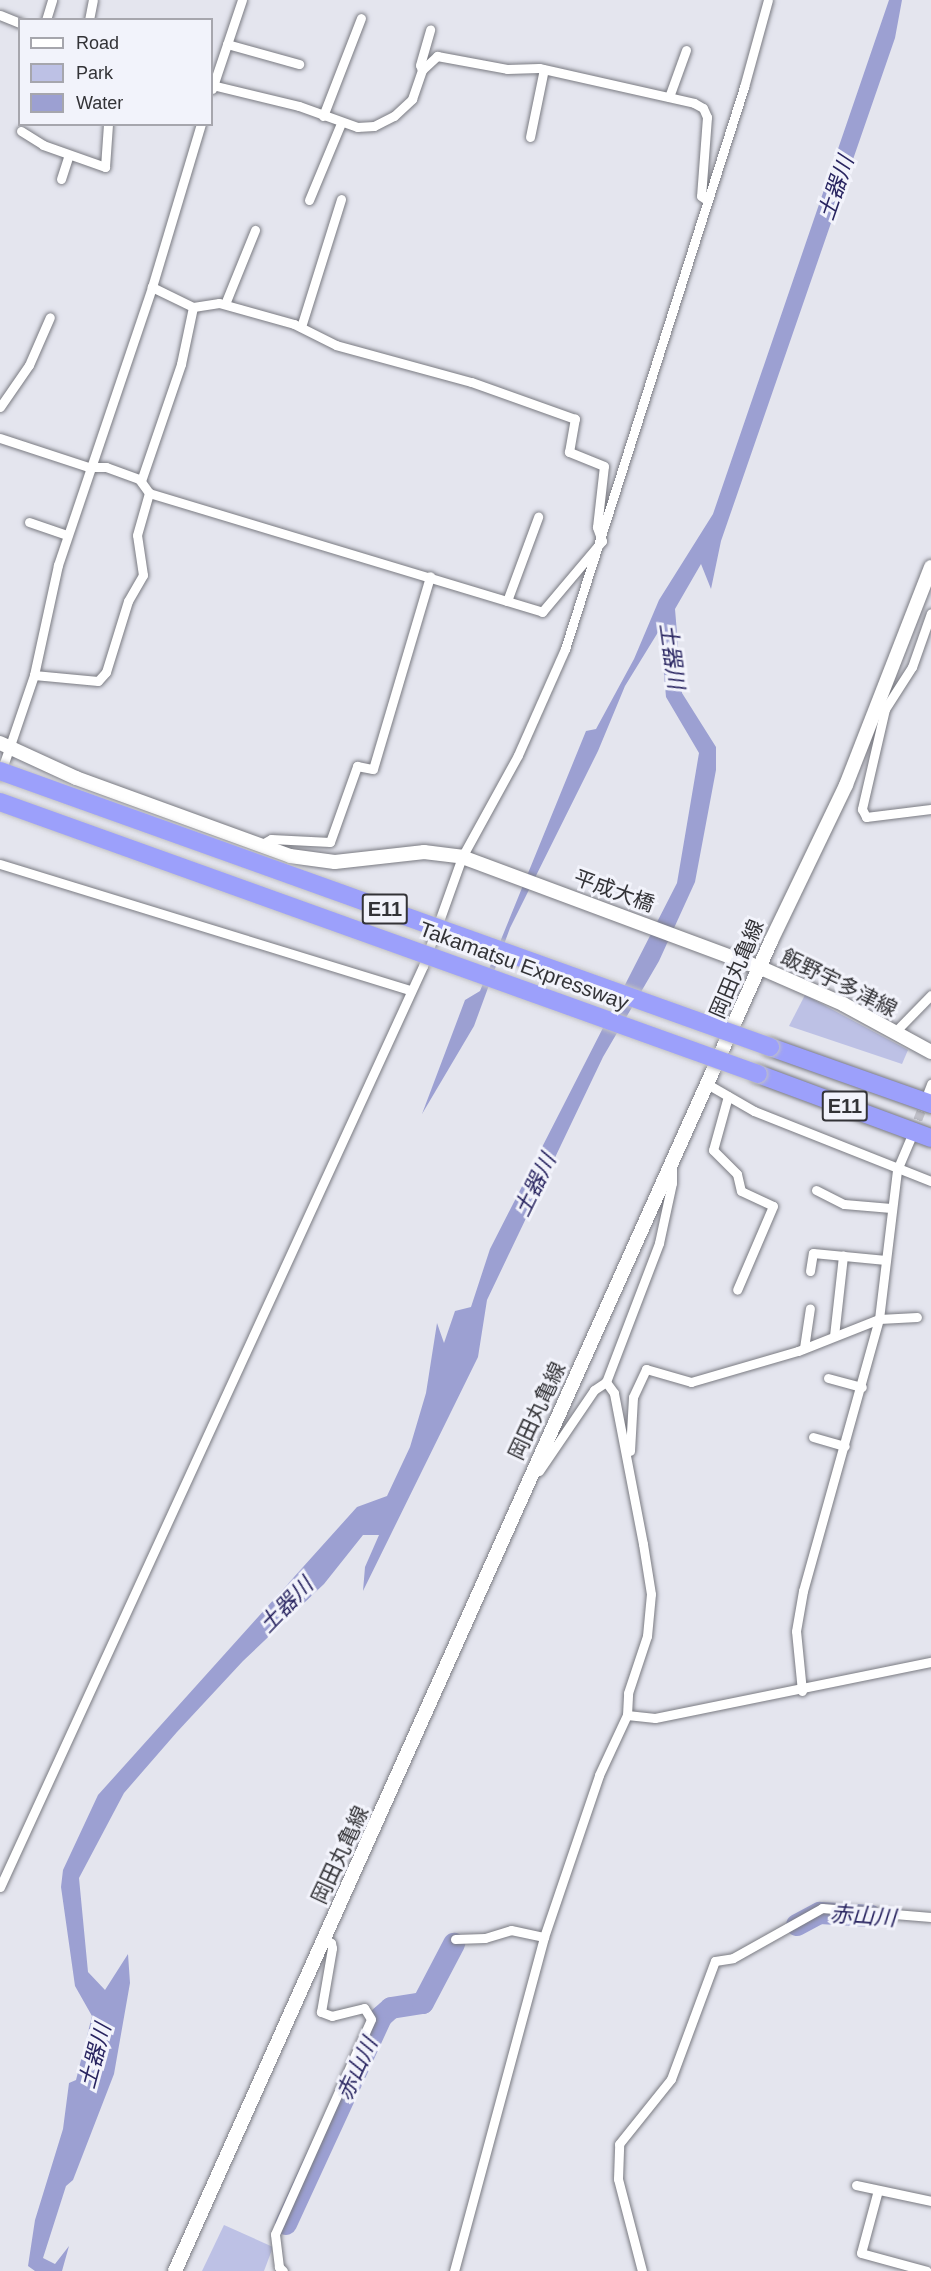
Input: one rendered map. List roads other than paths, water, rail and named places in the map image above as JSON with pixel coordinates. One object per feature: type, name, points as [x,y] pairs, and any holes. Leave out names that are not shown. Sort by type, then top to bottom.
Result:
[{"type":"highway","name":"Takamatsu Expressway","points":[[0,771],[770,1047],[930,1094]]},
{"type":"highway","name":"Takamatsu Expressway","points":[[0,802],[931,1138]]},
{"type":"main road","name":"岡田丸亀線","points":[[176,2271],[436,1695],[524,1492],[671,1165],[882,707],[931,567]]},
{"type":"main road","name":"平成大橋","points":[[4,746],[76,778],[290,856],[335,862],[424,852],[467,859],[761,968]]},
{"type":"main road","name":"飯野宇多津線","points":[[761,968],[843,1004],[931,1052]]},
{"type":"street","points":[[47,18],[52,0]]},
{"type":"street","points":[[89,18],[93,0]]},
{"type":"street","points":[[213,84],[242,0]]},
{"type":"street","points":[[0,1887],[423,966],[467,859],[565,650],[602,541],[768,0]]},
{"type":"street","points":[[0,15],[18,22]]},
{"type":"street","points":[[323,116],[361,18]]},
{"type":"street","points":[[422,70],[420,65],[430,29]]},
{"type":"street","points":[[227,44],[299,64]]},
{"type":"street","points":[[669,97],[686,50]]},
{"type":"street","points":[[213,87],[300,106],[357,128],[374,126],[394,116],[411,99],[422,70],[437,56],[507,69],[544,69],[669,97],[694,103],[703,108],[707,117],[701,196],[707,200]]},
{"type":"street","points":[[530,137],[544,69]]},
{"type":"street","points":[[309,200],[341,123]]},
{"type":"street","points":[[21,131],[69,154],[105,167],[108,126]]},
{"type":"street","points":[[0,776],[4,746],[34,675],[67,536],[88,467],[108,422],[200,126]]},
{"type":"street","points":[[62,179],[69,154]]},
{"type":"street","points":[[301,327],[341,199]]},
{"type":"street","points":[[225,304],[255,230]]},
{"type":"street","points":[[152,287],[193,307],[225,304],[301,327],[336,345],[471,382],[575,419],[569,452],[603,466],[597,527],[602,541]]},
{"type":"street","points":[[141,481],[181,364],[193,307]]},
{"type":"street","points":[[0,407],[29,365],[50,317]]},
{"type":"street","points":[[0,385],[11,390]]},
{"type":"street","points":[[0,438],[88,467],[106,466],[141,481],[149,493],[430,576],[542,612],[602,541]]},
{"type":"street","points":[[34,675],[98,681],[106,672],[128,601],[143,575],[137,535],[149,493]]},
{"type":"street","points":[[507,601],[538,517]]},
{"type":"street","points":[[29,522],[67,536]]},
{"type":"street","points":[[259,846],[271,839],[330,842],[357,766],[374,770],[430,576]]},
{"type":"street","points":[[931,613],[912,667],[882,707],[862,810],[866,816],[931,809]]},
{"type":"street","points":[[0,864],[410,990]]},
{"type":"street","points":[[894,1033],[931,995]]},
{"type":"street","points":[[709,1085],[754,1111],[897,1170],[931,1181]]},
{"type":"street","points":[[728,1096],[713,1150],[737,1174],[741,1191],[773,1206],[737,1290]]},
{"type":"street","points":[[802,1691],[796,1631],[803,1591],[862,1387],[879,1319],[897,1170],[910,1140]]},
{"type":"street","points":[[524,1492],[594,1390],[606,1382],[659,1243],[672,1184],[671,1165]]},
{"type":"street","points":[[816,1190],[844,1204],[891,1208]]},
{"type":"street","points":[[810,1271],[813,1253],[886,1260]]},
{"type":"street","points":[[834,1336],[843,1256]]},
{"type":"street","points":[[804,1348],[810,1308]]},
{"type":"street","points":[[630,1466],[633,1397],[646,1368],[692,1382],[804,1348],[879,1319],[918,1317]]},
{"type":"street","points":[[828,1378],[862,1387]]},
{"type":"street","points":[[454,2271],[544,1937],[599,1775],[627,1716],[628,1693],[647,1635],[651,1594],[630,1466],[614,1394],[606,1382]]},
{"type":"street","points":[[813,1437],[844,1446]]},
{"type":"street","points":[[627,1716],[655,1718],[802,1691],[931,1662]]},
{"type":"street","points":[[642,2271],[618,2179],[620,2144],[671,2079],[715,1961],[734,1958],[822,1908],[931,1917]]},
{"type":"street","points":[[454,1939],[485,1938],[511,1930],[544,1937]]},
{"type":"street","points":[[283,2271],[279,2267],[275,2234],[371,2019],[364,2008],[332,2016],[321,2012],[332,1948],[332,1942],[324,1939]]},
{"type":"street","points":[[856,2185],[931,2201]]},
{"type":"street","points":[[878,2190],[861,2253],[929,2270]]},
{"type":"water","name":"土器川","points":[[889,0],[902,0],[895,38],[721,541],[711,589],[701,564],[675,609],[682,693],[716,747],[716,770],[695,882],[659,961],[603,1057],[487,1300],[478,1357],[363,1591],[365,1567],[379,1535],[363,1535],[324,1584],[243,1661],[177,1732],[124,1793],[79,1878],[88,1972],[105,1990],[128,1954],[130,1983],[114,2074],[73,2180],[66,2186],[43,2258],[55,2264],[69,2246],[62,2271],[35,2271],[28,2266],[35,2220],[63,2129],[69,2083],[76,2080],[92,2016],[75,1986],[61,1887],[63,1870],[98,1795],[357,1507],[387,1496],[410,1447],[426,1393],[437,1323],[444,1343],[455,1311],[471,1307],[490,1249],[677,883],[699,753],[666,697],[660,629],[625,686],[598,751],[510,928],[474,1026],[422,1114],[465,1000],[480,991],[586,731],[596,729],[634,659],[659,600],[713,514]]},
{"type":"waterway","name":"赤山川","points":[[797,1925],[820,1913],[871,1916]]},
{"type":"waterway","name":"赤山川","points":[[286,2224],[381,2017],[391,2008],[423,2003],[454,1944]]},
{"type":"tunnel","points":[[913,1132],[925,1100]]}]
